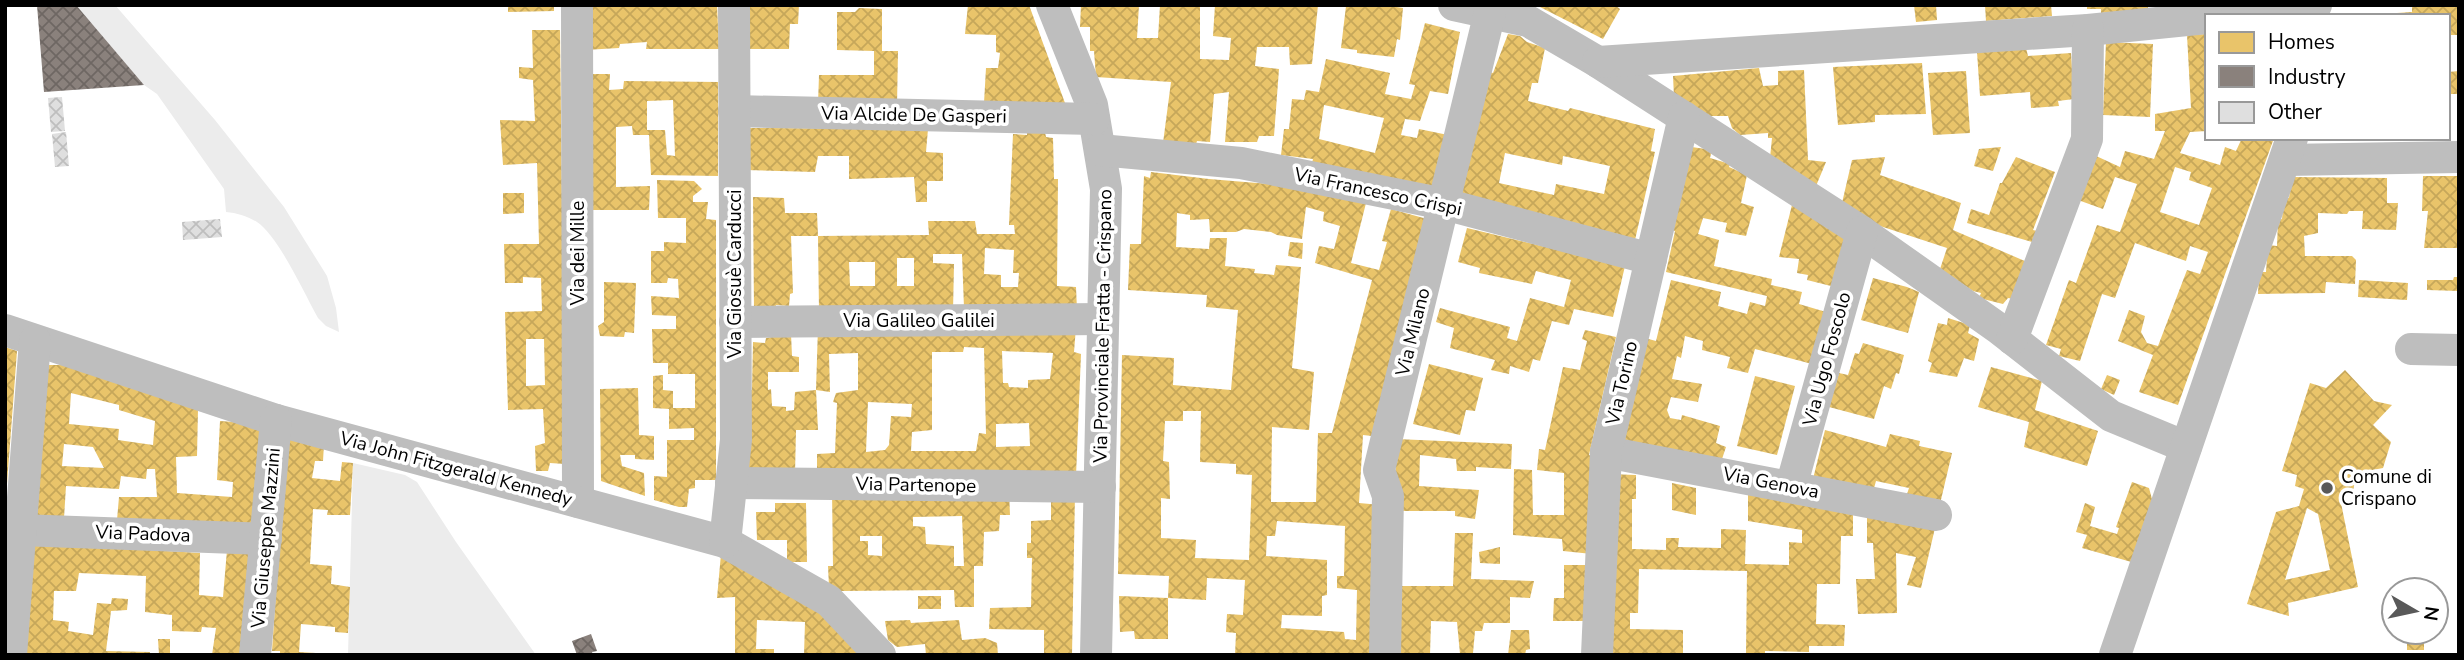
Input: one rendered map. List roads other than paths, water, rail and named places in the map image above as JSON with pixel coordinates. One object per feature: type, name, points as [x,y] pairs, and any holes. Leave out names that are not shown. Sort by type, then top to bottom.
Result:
[{"type":"street","name":"Via dei Mille","points":[[577,5],[578,502]]},
{"type":"street","name":"Via Giosuè Carducci","points":[[725,542],[736,440],[734,5]]},
{"type":"street","name":"Via Provinciale Fratta - Crispano","points":[[1052,5],[1092,105],[1106,189],[1096,655]]},
{"type":"street","points":[[1454,5],[1528,21],[1598,62],[1862,232],[2012,339],[2111,416],[2186,447]]},
{"type":"street","points":[[2251,14],[2311,8],[2316,5]]},
{"type":"street","name":"Via Milano","points":[[1385,655],[1388,496],[1379,470],[1490,12]]},
{"type":"street","points":[[1598,62],[2088,30],[2205,18]]},
{"type":"street","points":[[2012,339],[2087,139],[2088,30]]},
{"type":"street","name":"Via Alcide De Gasperi","points":[[734,111],[1094,119]]},
{"type":"street","name":"Via Torino","points":[[1597,655],[1606,452],[1684,117]]},
{"type":"street","points":[[2115,655],[2289,149],[2459,157]]},
{"type":"street","name":"Via Francesco Crispi","points":[[1100,150],[1241,163],[1444,204],[1651,259]]},
{"type":"street","name":"Via Ugo Foscolo","points":[[1791,487],[1862,232]]},
{"type":"street","name":"Via Galileo Galilei","points":[[735,322],[1103,320]]},
{"type":"street","name":"Via John Fitzgerald Kennedy","points":[[5,330],[276,420],[725,542],[829,601],[880,655]]},
{"type":"street","points":[[11,655],[36,341]]},
{"type":"street","points":[[2411,349],[2459,350]]},
{"type":"street","name":"Via Giuseppe Mazzini","points":[[256,655],[276,420]]},
{"type":"street","name":"Via Genova","points":[[1606,452],[1936,515]]},
{"type":"street","name":"Via Partenope","points":[[731,483],[1100,487]]},
{"type":"street","name":"Via Padova","points":[[20,530],[266,539]]},
{"type":"place","name":"Comune di Crispano","points":[[2327,488]]}]
